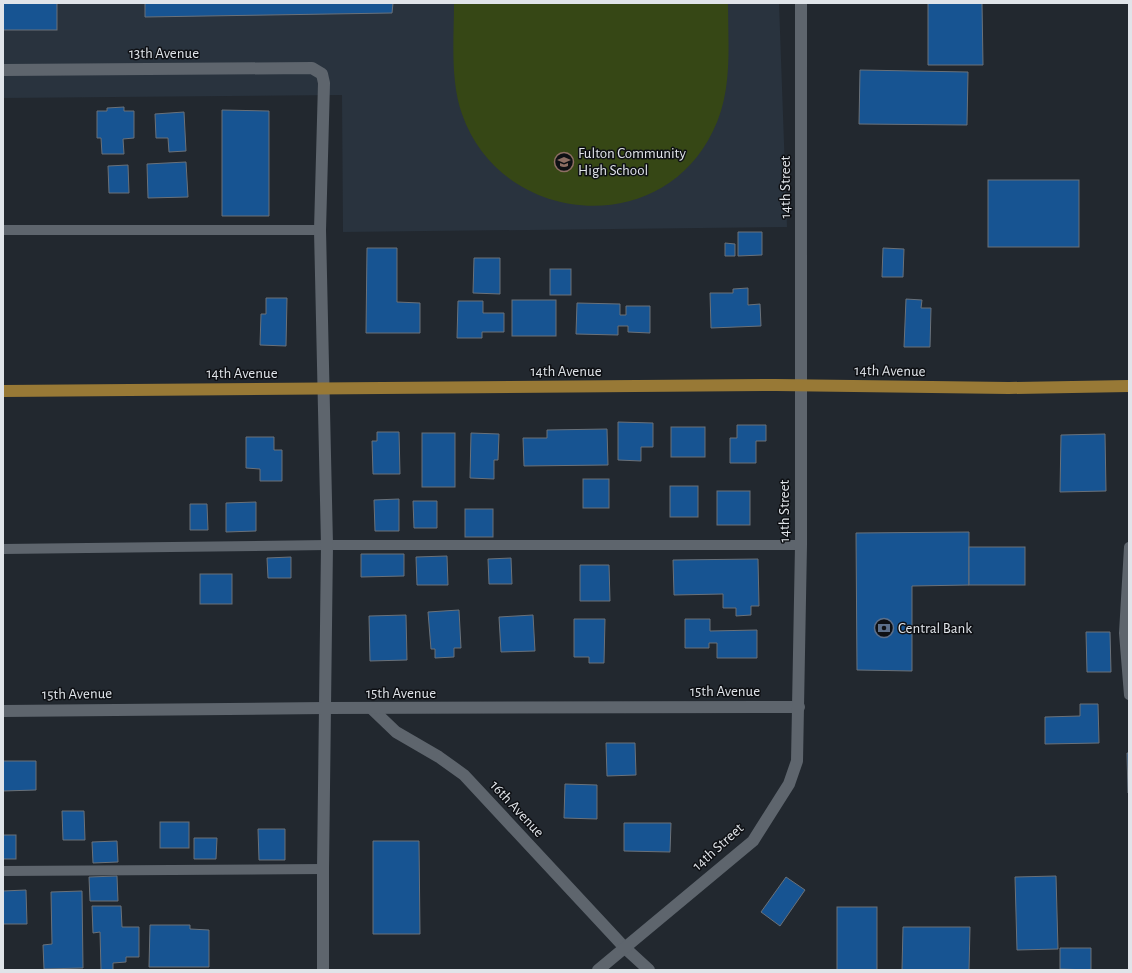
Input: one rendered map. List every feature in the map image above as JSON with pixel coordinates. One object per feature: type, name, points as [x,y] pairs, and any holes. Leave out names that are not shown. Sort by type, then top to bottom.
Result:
[{"type":"main road","name":"14th Avenue","points":[[3,391],[323,388],[800,386],[1009,388],[1129,386]]},
{"type":"street","name":"14th Street","points":[[625,948],[753,841],[788,784],[797,761],[799,707],[800,545],[801,3]]},
{"type":"street","name":"13th Avenue","points":[[3,70],[312,68],[322,74],[324,83],[320,230]]},
{"type":"street","points":[[320,230],[327,545],[323,970]]},
{"type":"street","name":"15th Avenue","points":[[3,711],[325,708],[799,707]]},
{"type":"street","name":"16th Avenue","points":[[372,709],[396,732],[439,757],[464,775],[625,948],[649,970]]},
{"type":"street","points":[[598,970],[625,948]]},
{"type":"lane","points":[[3,230],[320,230]]},
{"type":"lane","points":[[3,549],[327,545],[800,545]]},
{"type":"lane","points":[[1129,547],[1124,633],[1129,695]]},
{"type":"lane","points":[[3,871],[323,869]]},
{"type":"shaded area","name":"Fulton Community High School","points":[[3,3],[779,3],[787,227],[343,232],[342,95],[3,98]]},
{"type":"green space","points":[[454,3],[728,3],[729,52],[727,84],[724,100],[713,131],[689,166],[657,190],[621,203],[583,205],[545,197],[510,179],[482,151],[462,114],[458,101],[454,73]]},
{"type":"building","points":[[3,3],[57,3],[57,30],[3,30]]},
{"type":"building","points":[[145,3],[393,3],[392,13],[145,17]]},
{"type":"building","points":[[928,3],[982,3],[983,65],[928,65]]},
{"type":"building","points":[[860,70],[968,72],[967,125],[859,124]]},
{"type":"building","points":[[124,107],[124,111],[134,111],[134,138],[123,139],[124,154],[102,154],[101,138],[97,138],[97,111],[107,111],[107,108]]},
{"type":"building","points":[[222,110],[269,111],[269,216],[222,216]]},
{"type":"building","points":[[184,112],[186,151],[169,152],[168,138],[156,138],[155,114]]},
{"type":"building","points":[[186,162],[188,197],[148,198],[147,164]]},
{"type":"building","points":[[128,165],[129,193],[109,193],[108,166]]},
{"type":"building","points":[[988,180],[1079,180],[1079,247],[988,247]]},
{"type":"building","points":[[738,232],[762,232],[762,255],[738,256]]},
{"type":"building","points":[[725,243],[735,244],[735,256],[725,256]]},
{"type":"building","points":[[367,248],[397,248],[397,302],[420,303],[420,333],[366,333]]},
{"type":"building","points":[[883,248],[904,249],[903,277],[882,277]]},
{"type":"building","points":[[474,258],[500,258],[500,294],[473,293]]},
{"type":"building","points":[[550,269],[571,269],[571,295],[550,295]]},
{"type":"building","points":[[748,288],[748,305],[760,304],[761,326],[711,328],[710,293],[733,293],[733,289]]},
{"type":"building","points":[[266,298],[287,298],[286,346],[260,345],[261,314],[266,314]]},
{"type":"building","points":[[906,299],[922,300],[921,308],[931,308],[930,347],[904,347]]},
{"type":"building","points":[[512,300],[556,300],[556,336],[512,336]]},
{"type":"building","points":[[458,301],[483,301],[483,313],[504,313],[504,332],[482,332],[482,338],[457,338]]},
{"type":"building","points":[[577,303],[620,304],[620,315],[626,315],[626,306],[650,306],[650,333],[628,332],[628,326],[618,326],[618,335],[576,334]]},
{"type":"building","points":[[618,422],[653,423],[653,447],[641,447],[641,461],[618,460]]},
{"type":"building","points":[[737,425],[766,425],[766,441],[756,441],[756,463],[730,463],[730,438],[737,438]]},
{"type":"building","points":[[671,427],[705,427],[705,457],[671,457]]},
{"type":"building","points":[[607,429],[608,465],[524,466],[523,438],[547,438],[547,430]]},
{"type":"building","points":[[377,432],[399,432],[400,474],[373,474],[372,441],[377,441]]},
{"type":"building","points":[[422,433],[455,433],[455,487],[422,487]]},
{"type":"building","points":[[471,433],[499,434],[498,460],[494,460],[494,479],[470,478]]},
{"type":"building","points":[[1105,434],[1106,491],[1060,492],[1061,435]]},
{"type":"building","points":[[246,437],[274,437],[274,450],[282,450],[282,481],[260,481],[260,469],[246,468]]},
{"type":"building","points":[[583,479],[609,479],[609,508],[583,508]]},
{"type":"building","points":[[670,486],[698,486],[698,517],[670,517]]},
{"type":"building","points":[[717,491],[750,491],[750,525],[717,525]]},
{"type":"building","points":[[399,499],[399,531],[375,531],[374,500]]},
{"type":"building","points":[[413,501],[437,501],[437,528],[414,528]]},
{"type":"building","points":[[256,502],[256,531],[226,532],[226,503]]},
{"type":"building","points":[[190,504],[207,504],[208,530],[190,530]]},
{"type":"building","points":[[465,509],[493,509],[493,537],[465,537]]},
{"type":"building","name":"Central Bank","points":[[969,532],[969,585],[912,586],[912,671],[857,670],[856,533]]},
{"type":"building","points":[[969,547],[1025,547],[1025,585],[969,585]]},
{"type":"building","points":[[361,554],[404,554],[404,576],[361,577]]},
{"type":"building","points":[[447,556],[448,585],[417,585],[416,557]]},
{"type":"building","points":[[291,557],[291,578],[268,578],[267,558]]},
{"type":"building","points":[[511,558],[512,584],[489,584],[488,559]]},
{"type":"building","points":[[758,559],[759,606],[751,606],[751,615],[736,616],[736,608],[723,608],[723,594],[674,595],[673,560]]},
{"type":"building","points":[[580,565],[609,565],[610,601],[580,601]]},
{"type":"building","points":[[200,574],[232,574],[232,604],[200,604]]},
{"type":"building","points":[[459,610],[461,648],[454,648],[454,657],[435,658],[435,649],[431,649],[428,612]]},
{"type":"building","points":[[406,615],[407,660],[370,661],[369,616]]},
{"type":"building","points":[[533,615],[535,651],[501,652],[499,617]]},
{"type":"building","points":[[574,619],[605,619],[604,663],[589,663],[589,657],[574,657]]},
{"type":"building","points":[[685,619],[710,619],[710,631],[757,630],[757,658],[717,658],[717,643],[709,643],[709,648],[685,648]]},
{"type":"building","points":[[1086,632],[1110,632],[1111,672],[1087,672]]},
{"type":"building","points":[[1080,704],[1098,704],[1099,743],[1045,744],[1045,717],[1080,716]]},
{"type":"building","points":[[606,743],[635,743],[636,775],[607,776]]},
{"type":"building","points":[[1127,753],[1129,753],[1129,793],[1128,793]]},
{"type":"building","points":[[3,761],[36,761],[36,790],[3,791]]},
{"type":"building","points":[[565,784],[597,785],[597,819],[564,818]]},
{"type":"building","points":[[62,811],[84,811],[85,840],[63,840]]},
{"type":"building","points":[[160,822],[189,822],[189,848],[160,848]]},
{"type":"building","points":[[624,823],[671,823],[670,852],[624,851]]},
{"type":"building","points":[[258,829],[285,829],[285,860],[259,860]]},
{"type":"building","points":[[3,835],[16,835],[16,859],[3,859]]},
{"type":"building","points":[[194,838],[217,838],[216,859],[194,859]]},
{"type":"building","points":[[117,841],[118,862],[93,863],[92,842]]},
{"type":"building","points":[[373,841],[419,841],[420,934],[373,934]]},
{"type":"building","points":[[117,876],[118,901],[90,901],[89,877]]},
{"type":"building","points":[[1056,876],[1058,949],[1017,950],[1015,877]]},
{"type":"building","points":[[786,877],[805,890],[780,926],[761,912]]},
{"type":"building","points":[[26,890],[27,924],[3,924],[3,891]]},
{"type":"building","points":[[82,891],[83,968],[44,969],[43,945],[52,944],[51,892]]},
{"type":"building","points":[[92,906],[121,906],[122,927],[139,927],[139,957],[126,957],[126,962],[113,963],[113,970],[101,970],[100,932],[93,933]]},
{"type":"building","points":[[837,907],[877,907],[877,970],[837,970]]},
{"type":"building","points":[[150,925],[190,925],[190,929],[209,930],[209,967],[149,967]]},
{"type":"building","points":[[903,927],[970,927],[969,970],[902,970]]},
{"type":"building","points":[[1060,948],[1091,948],[1091,970],[1060,969]]},
{"type":"place","name":"Fulton Community High School","points":[[564,162]]},
{"type":"place","name":"Central Bank","points":[[884,628]]}]
